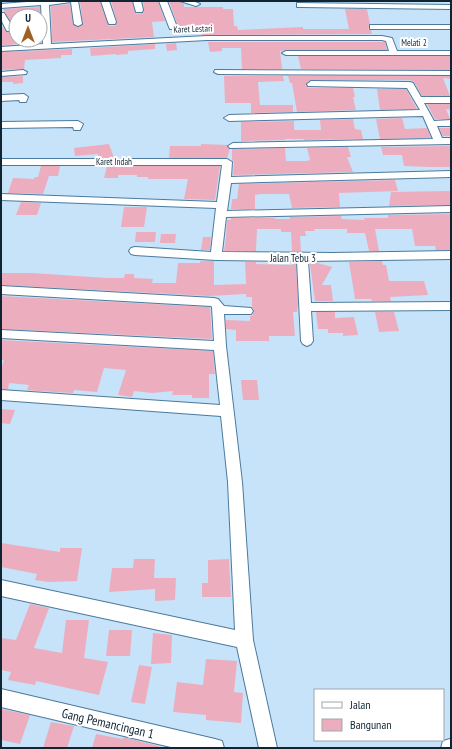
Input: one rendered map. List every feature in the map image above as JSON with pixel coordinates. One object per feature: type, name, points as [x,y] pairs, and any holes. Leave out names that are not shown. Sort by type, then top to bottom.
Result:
[{"type":"street","points":[[1,6],[68,1]]},
{"type":"street","points":[[74,1],[78,24]]},
{"type":"street","points":[[105,1],[112,22]]},
{"type":"street","points":[[137,1],[139,10]]},
{"type":"street","points":[[163,1],[173,27]]},
{"type":"street","points":[[184,1],[196,4]]},
{"type":"street","points":[[45,3],[45,8]]},
{"type":"street","points":[[300,5],[395,4],[451,7]]},
{"type":"street","points":[[1,15],[8,26]]},
{"type":"street","points":[[373,27],[451,27]]},
{"type":"street","name":"Karet Lestari","points":[[48,47],[207,38],[387,38]]},
{"type":"street","name":"Melati 2","points":[[387,38],[394,53],[451,53]]},
{"type":"street","name":"Karet Lestari","points":[[1,49],[24,48]]},
{"type":"street","points":[[286,53],[394,53]]},
{"type":"street","points":[[1,74],[23,72]]},
{"type":"street","points":[[218,72],[451,72]]},
{"type":"street","points":[[311,84],[410,85],[432,124],[439,141]]},
{"type":"street","points":[[1,98],[24,97],[23,100]]},
{"type":"street","points":[[419,100],[451,100]]},
{"type":"street","points":[[229,118],[426,113]]},
{"type":"street","points":[[432,124],[451,123]]},
{"type":"street","points":[[1,124],[78,124],[77,128]]},
{"type":"street","points":[[233,146],[451,141]]},
{"type":"street","name":"Karet Indah","points":[[1,162],[227,162],[226,180]]},
{"type":"street","points":[[216,256],[226,180],[451,174]]},
{"type":"street","points":[[1,197],[222,209],[451,210]]},
{"type":"street","name":"Jalan Tebu 3","points":[[135,251],[188,256],[302,258],[451,255]]},
{"type":"street","points":[[302,258],[307,341]]},
{"type":"street","points":[[1,290],[214,302],[218,306],[220,346],[235,482],[244,640],[268,748]]},
{"type":"street","points":[[305,307],[451,306]]},
{"type":"street","points":[[219,310],[247,311]]},
{"type":"street","points":[[1,334],[220,346]]},
{"type":"street","points":[[1,395],[228,412]]},
{"type":"street","points":[[1,588],[244,640]]},
{"type":"street","name":"Gang Pemancingan 1","points":[[1,698],[215,748]]},
{"type":"building","points":[[100,1],[109,26],[115,26],[117,22],[111,1],[132,1],[136,14],[143,13],[143,1],[158,1],[165,21],[152,22],[154,37],[52,42],[51,6],[70,4],[73,24],[79,27],[83,24],[80,2]]},
{"type":"building","points":[[169,1],[179,1],[184,4],[184,7],[223,7],[223,9],[233,9],[234,26],[237,26],[238,30],[303,27],[303,29],[349,29],[345,9],[367,9],[370,24],[368,29],[371,30],[372,34],[202,35],[202,30],[178,32],[178,26]]},
{"type":"building","points":[[3,9],[8,9],[8,18]]},
{"type":"building","points":[[1,25],[7,32],[8,45],[1,46]]},
{"type":"building","points":[[208,42],[385,42],[387,50],[286,50],[280,51],[282,69],[242,69],[241,48],[222,48],[222,51],[210,52]]},
{"type":"building","points":[[176,43],[177,50],[167,51],[166,44]]},
{"type":"building","points":[[155,44],[155,49],[128,51],[128,54],[116,55],[91,56],[90,48]]},
{"type":"building","points":[[72,49],[72,55],[61,55],[61,58],[25,60],[24,69],[1,70],[1,52]]},
{"type":"building","points":[[298,56],[451,56],[451,70],[301,69]]},
{"type":"building","points":[[23,76],[23,83],[13,84],[13,82],[1,82],[1,77]]},
{"type":"building","points":[[224,76],[283,76],[284,81],[258,82],[260,105],[293,105],[293,112],[251,113],[251,103],[225,103]]},
{"type":"building","points":[[288,76],[451,76],[451,79],[443,78],[450,96],[422,96],[414,82],[410,80],[311,80],[306,84],[308,88],[353,88],[355,97],[353,97],[356,110],[297,112],[292,83],[290,83]]},
{"type":"building","points":[[377,89],[406,89],[417,109],[380,110]]},
{"type":"building","points":[[427,104],[451,104],[451,110],[446,109],[450,119],[435,119]]},
{"type":"building","points":[[402,118],[405,129],[427,128],[431,138],[380,139],[376,119]]},
{"type":"building","points":[[353,119],[355,129],[361,130],[363,139],[285,139],[241,141],[241,122],[294,121],[294,130],[321,130],[320,120]]},
{"type":"building","points":[[439,128],[451,128],[451,136],[443,136]]},
{"type":"building","points":[[109,144],[114,158],[99,158],[98,154],[75,156],[74,148]]},
{"type":"building","points":[[201,144],[227,145],[230,149],[227,158],[169,158],[170,146],[201,146]]},
{"type":"building","points":[[451,146],[451,167],[404,166],[402,155],[383,155],[381,147]]},
{"type":"building","points":[[348,147],[351,157],[347,157],[353,172],[233,175],[234,162],[232,160],[232,149],[285,148],[286,161],[307,161],[310,160],[307,148]]},
{"type":"building","points":[[41,166],[60,166],[58,176],[49,176],[43,194],[8,193],[13,178],[34,179],[35,177],[38,177]]},
{"type":"building","points":[[107,166],[220,166],[215,200],[184,199],[188,179],[148,179],[148,177],[137,177],[137,175],[118,175],[118,178],[104,178]]},
{"type":"building","points":[[395,180],[398,191],[339,193],[340,207],[292,208],[289,194],[261,194],[255,195],[255,209],[231,209],[232,199],[237,199],[239,184]]},
{"type":"building","points":[[451,191],[451,205],[389,206],[391,192]]},
{"type":"building","points":[[21,202],[41,203],[37,215],[16,215]]},
{"type":"building","points":[[124,207],[147,207],[144,227],[121,227]]},
{"type":"building","points":[[451,214],[451,250],[436,250],[435,246],[415,246],[412,229],[375,229],[379,251],[369,251],[365,233],[347,233],[347,229],[314,229],[315,231],[305,231],[306,236],[300,236],[301,251],[292,251],[291,232],[281,232],[281,229],[257,229],[256,251],[224,251],[227,220],[231,220],[231,218],[290,219],[289,217],[341,216],[342,219],[365,220],[364,218],[388,218],[388,215]]},
{"type":"building","points":[[136,232],[156,232],[155,242],[135,242]]},
{"type":"building","points":[[161,234],[176,234],[175,243],[160,243]]},
{"type":"building","points":[[203,237],[211,237],[210,250],[201,250]]},
{"type":"building","points":[[200,261],[214,261],[214,285],[246,284],[245,262],[256,262],[256,264],[291,265],[296,262],[298,304],[297,312],[293,312],[295,336],[269,336],[269,341],[236,341],[236,330],[226,329],[226,320],[250,321],[250,316],[252,316],[254,310],[252,307],[252,297],[246,297],[246,294],[209,296],[1,285],[1,273],[32,273],[107,278],[124,278],[125,274],[134,274],[134,278],[153,279],[152,283],[176,283],[178,263],[200,263]]},
{"type":"building","points":[[382,261],[383,265],[386,265],[389,281],[424,281],[428,295],[390,297],[391,301],[355,299],[349,262]]},
{"type":"building","points":[[314,262],[332,267],[322,285],[331,285],[333,301],[315,301],[310,264]]},
{"type":"building","points":[[1,296],[210,307],[212,339],[1,329]]},
{"type":"building","points":[[316,312],[335,312],[335,318],[354,317],[358,335],[343,336],[343,333],[328,333],[328,329],[318,329]]},
{"type":"building","points":[[375,312],[394,312],[399,331],[379,332]]},
{"type":"building","points":[[1,340],[213,351],[215,374],[209,374],[209,398],[192,398],[192,395],[172,395],[173,391],[152,393],[134,391],[132,397],[118,395],[126,370],[104,368],[97,392],[74,390],[73,393],[27,390],[29,385],[9,383],[8,389],[1,389],[1,370],[4,360],[1,360]]},
{"type":"building","points":[[241,380],[257,380],[259,400],[243,400]]},
{"type":"building","points":[[1,409],[15,410],[10,424],[1,423]]},
{"type":"building","points":[[1,543],[60,552],[60,548],[82,548],[77,581],[49,582],[35,580],[37,574],[1,567]]},
{"type":"building","points":[[134,559],[155,559],[154,578],[176,578],[175,600],[155,601],[155,589],[109,592],[112,568],[133,568]]},
{"type":"building","points":[[229,559],[231,597],[202,597],[202,583],[208,583],[208,560]]},
{"type":"building","points":[[30,604],[49,608],[34,648],[62,653],[66,620],[89,620],[84,658],[108,662],[99,695],[36,681],[35,685],[8,680],[11,672],[1,670],[1,638],[16,640]]},
{"type":"building","points":[[109,630],[132,630],[130,656],[106,656]]},
{"type":"building","points":[[153,633],[172,635],[171,663],[151,664]]},
{"type":"building","points":[[206,659],[237,661],[234,692],[243,693],[241,723],[206,720],[206,715],[173,712],[177,682],[203,685]]},
{"type":"building","points":[[139,665],[152,667],[145,704],[131,702]]},
{"type":"building","points":[[1,709],[30,715],[20,744],[1,740]]},
{"type":"building","points":[[51,722],[74,726],[67,748],[43,748]]},
{"type":"building","points":[[96,734],[123,739],[123,737],[159,746],[159,748],[92,748]]}]
